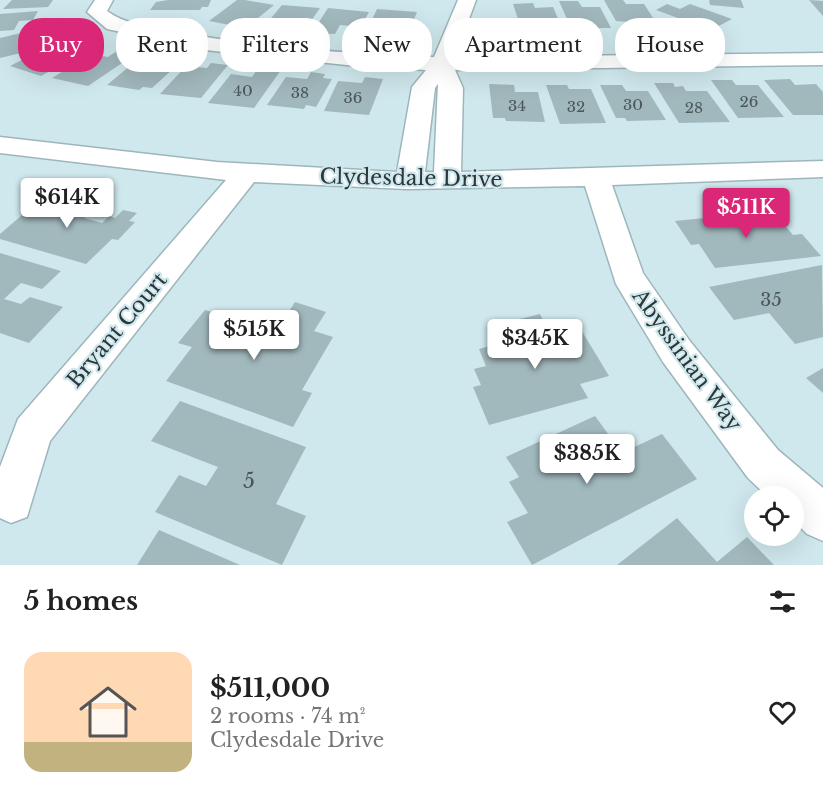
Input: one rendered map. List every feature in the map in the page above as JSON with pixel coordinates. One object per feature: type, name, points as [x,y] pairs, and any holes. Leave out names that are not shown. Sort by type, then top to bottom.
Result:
[{"type":"street","points":[[104,0],[97,12],[114,25],[205,44],[356,60],[442,63],[823,59]]},
{"type":"street","points":[[410,179],[424,87],[442,63],[467,0]]},
{"type":"street","points":[[442,63],[451,88],[447,179]]},
{"type":"street","name":"Clydesdale Drive","points":[[0,145],[247,173],[410,179],[504,180],[595,175],[823,169]]},
{"type":"street","name":"Bryant Court","points":[[11,501],[32,432],[247,173]]},
{"type":"street","name":"Abyssinian Way","points":[[595,175],[628,276],[676,351],[763,464],[823,518]]},
{"type":"building","points":[[12,0],[53,0],[48,7],[3,9]]},
{"type":"building","points":[[211,0],[208,7],[202,7],[200,10],[150,10],[156,2]]},
{"type":"building","points":[[237,0],[274,5],[258,18],[220,18],[220,23],[209,21]]},
{"type":"building","points":[[604,0],[623,0],[626,4],[644,4],[653,18],[615,18]]},
{"type":"building","points":[[709,0],[741,0],[744,8],[710,5]]},
{"type":"building","points":[[809,0],[823,1],[823,16]]},
{"type":"building","points":[[559,1],[578,1],[582,7],[600,7],[611,28],[603,28],[603,18],[567,18]]},
{"type":"building","points":[[533,3],[535,8],[553,7],[558,18],[518,18],[513,4]]},
{"type":"building","points":[[667,4],[680,9],[690,4],[732,19],[725,23],[725,18],[678,18],[656,10]]},
{"type":"building","points":[[282,5],[320,8],[313,18],[271,18]]},
{"type":"building","points":[[328,8],[369,12],[366,18],[342,18],[342,25],[335,34],[330,34],[330,18],[322,18]]},
{"type":"building","points":[[377,9],[417,12],[415,18],[373,18]]},
{"type":"building","points":[[38,11],[34,18],[18,18],[14,30],[0,31],[0,14]]},
{"type":"building","points":[[18,34],[18,54],[0,58],[0,38]]},
{"type":"building","points":[[116,52],[116,67],[88,86],[52,78],[62,72],[104,72],[104,56],[108,57]]},
{"type":"building","points":[[18,62],[18,69],[10,66]]},
{"type":"building","points":[[211,63],[220,64],[220,72],[222,72],[201,98],[160,94],[180,72],[208,72]]},
{"type":"building","points":[[29,72],[48,72],[41,76]]},
{"type":"building","points":[[123,72],[170,72],[152,88],[143,87],[139,90],[107,85]]},
{"type":"building","points":[[256,72],[280,72],[254,108],[208,103],[231,74],[252,77]]},
{"type":"building","points":[[311,72],[325,74],[323,78],[332,79],[316,107],[306,105],[304,109],[267,105],[286,77],[307,79]]},
{"type":"building","points":[[365,77],[383,79],[369,115],[324,111],[338,81],[362,83]]},
{"type":"building","points":[[790,79],[795,85],[816,84],[823,92],[823,115],[793,115],[764,80]]},
{"type":"building","points":[[711,80],[732,80],[736,85],[758,85],[784,117],[738,118]]},
{"type":"building","points":[[654,83],[673,83],[675,87],[683,86],[686,91],[707,91],[730,122],[679,123]]},
{"type":"building","points":[[489,84],[514,85],[515,92],[538,92],[545,122],[506,121],[505,118],[493,118]]},
{"type":"building","points":[[546,85],[567,85],[569,89],[591,89],[606,123],[560,124]]},
{"type":"building","points":[[600,85],[622,85],[626,91],[648,91],[666,120],[627,121],[625,118],[616,118]]},
{"type":"building","points":[[57,192],[100,203],[84,218],[102,223],[109,216],[115,218],[123,210],[137,213],[129,221],[135,222],[118,240],[112,239],[86,264],[0,239],[0,234],[22,215],[27,217]]},
{"type":"building","points":[[773,211],[793,235],[802,234],[821,256],[715,268],[699,244],[691,245],[675,221]]},
{"type":"building","points":[[0,253],[61,271],[42,289],[21,283],[4,299],[21,304],[30,297],[63,307],[29,343],[0,333]]},
{"type":"building","points":[[822,265],[823,337],[795,344],[769,313],[734,320],[709,287]]},
{"type":"building","points":[[295,302],[326,312],[314,331],[333,337],[302,390],[312,393],[293,427],[166,381],[192,347],[178,343],[205,310],[239,320],[247,310],[283,321]]},
{"type":"building","points":[[540,314],[548,330],[577,323],[609,376],[580,384],[588,398],[489,425],[473,387],[481,385],[474,369],[486,366],[479,349],[512,340],[504,323]]},
{"type":"building","points":[[823,368],[823,393],[806,378]]},
{"type":"building","points":[[180,401],[306,447],[276,504],[306,516],[282,565],[155,512],[179,475],[206,486],[218,467],[151,441]]},
{"type":"building","points":[[595,416],[622,453],[662,434],[697,479],[532,565],[507,522],[528,513],[509,482],[519,477],[506,457]]},
{"type":"building","points":[[677,518],[717,562],[744,540],[744,546],[756,546],[774,565],[617,565]]},
{"type":"building","points":[[159,530],[240,565],[137,565]]}]
